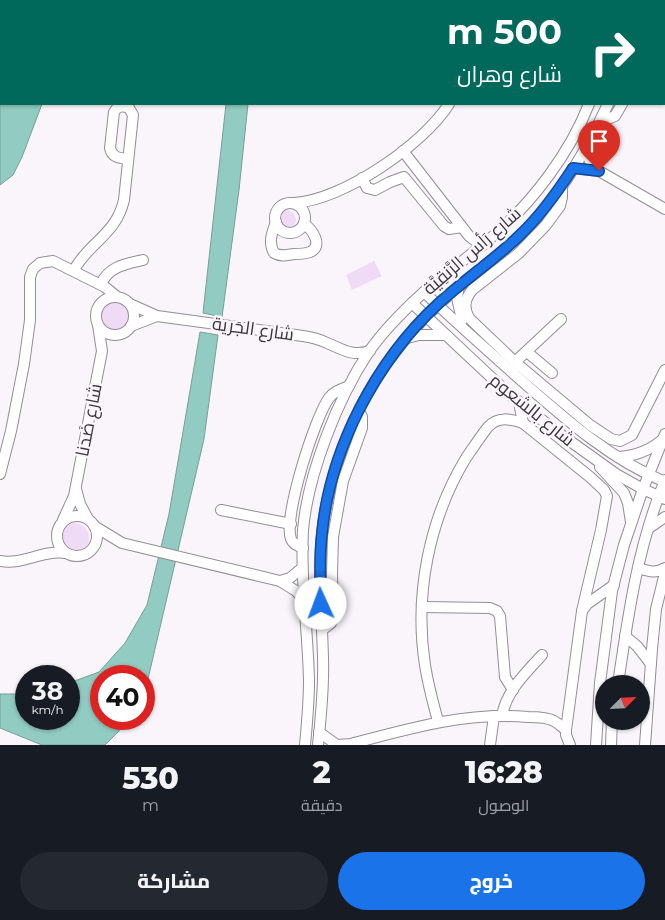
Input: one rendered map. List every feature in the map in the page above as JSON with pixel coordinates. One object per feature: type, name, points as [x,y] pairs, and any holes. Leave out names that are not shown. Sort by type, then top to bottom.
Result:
[{"type":"street","points":[[294,203],[301,208],[305,222],[314,234],[317,243],[314,249],[308,253],[280,256],[274,253],[271,243],[271,235],[278,209],[285,204],[324,198],[362,178],[416,142],[441,116],[448,105]]},
{"type":"street","name":"شارع رَأس الرَّنقِيَّة","points":[[305,745],[309,681],[302,568],[304,528],[310,491],[322,450],[349,386],[370,351],[412,303],[482,246],[532,198],[566,148],[588,105]]},
{"type":"street","name":"شارع رَأس الرَّنقِيَّة","points":[[318,745],[323,660],[320,568],[322,531],[331,487],[343,446],[359,411],[388,362],[437,305],[521,235],[541,213],[588,144],[608,105]]},
{"type":"street","points":[[600,122],[615,116],[621,105]]},
{"type":"street","points":[[74,270],[82,257],[114,226],[121,213],[124,200],[133,115],[130,108],[122,106],[114,112],[110,148],[112,154],[116,157],[128,159]]},
{"type":"street","points":[[588,144],[589,159],[599,171],[665,209]]},
{"type":"street","points":[[403,151],[462,227],[473,240],[482,246]]},
{"type":"street","points":[[573,168],[599,171]]},
{"type":"street","points":[[362,178],[367,188],[375,190],[404,177],[444,226],[449,229],[462,227]]},
{"type":"street","points":[[562,184],[560,206],[555,214],[518,253],[472,290],[466,303],[466,312],[469,318],[515,362],[590,425],[611,439],[620,441],[632,435],[665,370]]},
{"type":"street","points":[[276,222],[281,230],[290,233],[298,231],[324,198]]},
{"type":"street","points":[[98,283],[113,269],[121,265],[144,260]]},
{"type":"street","points":[[0,474],[11,431],[24,364],[30,320],[31,286],[35,277],[42,270],[51,266],[61,266],[74,270],[130,304],[134,317],[131,326],[102,351]]},
{"type":"street","points":[[98,283],[100,303],[96,314],[98,325],[110,334],[120,334]]},
{"type":"street","points":[[459,286],[458,309],[466,330]]},
{"type":"street","name":"شارع بالشعوم","points":[[424,292],[576,428],[648,475],[665,481]]},
{"type":"street","points":[[100,303],[104,299],[116,296]]},
{"type":"street","name":"شارع بالشعوم","points":[[412,303],[519,402],[593,459],[643,489],[662,497]]},
{"type":"street","name":"شارع الجَرية","points":[[130,304],[157,316],[312,338],[345,352],[355,354],[370,351]]},
{"type":"street","name":"شارع الجَرية","points":[[131,326],[157,316]]},
{"type":"street","points":[[515,362],[561,319]]},
{"type":"street","name":"شارع ضَدنا","points":[[64,520],[72,504],[76,488],[102,351],[98,325]]},
{"type":"street","points":[[407,338],[419,335],[446,335]]},
{"type":"street","points":[[345,352],[352,362],[356,373]]},
{"type":"street","points":[[527,352],[552,373]]},
{"type":"street","points":[[515,362],[516,375]]},
{"type":"street","points":[[302,548],[292,541],[290,535],[302,466],[330,396],[349,386]]},
{"type":"street","points":[[519,402],[523,423]]},
{"type":"street","points":[[438,721],[430,694],[425,665],[422,607],[426,568],[434,530],[448,494],[466,459],[492,423],[507,419],[523,423],[604,490],[607,496],[606,506],[593,550],[582,612],[566,730],[570,745]]},
{"type":"street","points":[[576,428],[590,425]]},
{"type":"street","points":[[618,457],[639,453],[655,445],[664,437]]},
{"type":"street","points":[[596,745],[600,683],[614,585],[631,524],[664,437]]},
{"type":"street","points":[[593,459],[624,493],[628,503],[631,524]]},
{"type":"street","points":[[619,675],[632,593],[648,528],[662,497],[665,481]]},
{"type":"street","name":"شارع ضَدنا","points":[[76,488],[80,504],[92,523]]},
{"type":"street","points":[[222,507],[291,521]]},
{"type":"street","points":[[39,554],[49,546],[64,520],[74,516],[80,516],[122,543]]},
{"type":"street","points":[[648,528],[665,517]]},
{"type":"street","points":[[91,550],[96,543],[97,537],[92,523]]},
{"type":"street","points":[[56,536],[59,546],[66,554]]},
{"type":"street","points":[[0,560],[17,561],[52,552],[78,556],[106,545],[122,543],[280,581],[296,591],[304,600]]},
{"type":"street","points":[[280,581],[294,575],[302,568]]},
{"type":"street","points":[[638,568],[653,572],[665,568]]},
{"type":"street","points":[[645,745],[656,609],[665,573]]},
{"type":"street","points":[[582,612],[587,604],[614,585]]},
{"type":"street","points":[[422,607],[490,608],[497,611],[500,616],[505,677],[513,690]]},
{"type":"street","points":[[625,636],[637,646],[651,664]]},
{"type":"street","points":[[490,745],[498,716],[506,700],[542,655]]},
{"type":"street","points":[[320,732],[337,745],[351,744],[438,721],[498,716],[553,720],[568,712]]},
{"type":"street","points":[[553,720],[566,730]]},
{"type":"street","points":[[611,745],[612,730]]},
{"type":"shaded area","points":[[0,105],[42,105],[22,157],[13,175],[0,185]]},
{"type":"shaded area","points":[[226,105],[248,105],[222,317],[203,313]]},
{"type":"shaded area","points":[[286,210],[293,213],[296,220],[293,227],[286,230],[279,227],[276,220],[279,213]]},
{"type":"shaded area","points":[[374,261],[382,276],[352,290],[346,275]]},
{"type":"shaded area","points":[[115,300],[126,304],[130,315],[126,326],[115,330],[104,326],[100,315],[104,304]]},
{"type":"shaded area","points":[[200,332],[218,335],[204,439],[151,665],[105,665],[125,643],[147,605],[169,514]]},
{"type":"shaded area","points":[[74,523],[85,527],[89,538],[85,549],[74,553],[63,549],[59,538],[63,527]]},
{"type":"shaded area","points":[[90,675],[90,730],[120,730],[105,745],[42,745],[0,728],[0,694],[15,694],[15,730],[80,730],[80,679]]},
{"type":"route","points":[[321,604],[322,531],[331,487],[343,446],[363,402],[388,362],[437,305],[521,235],[558,192],[573,168],[599,171]]}]
